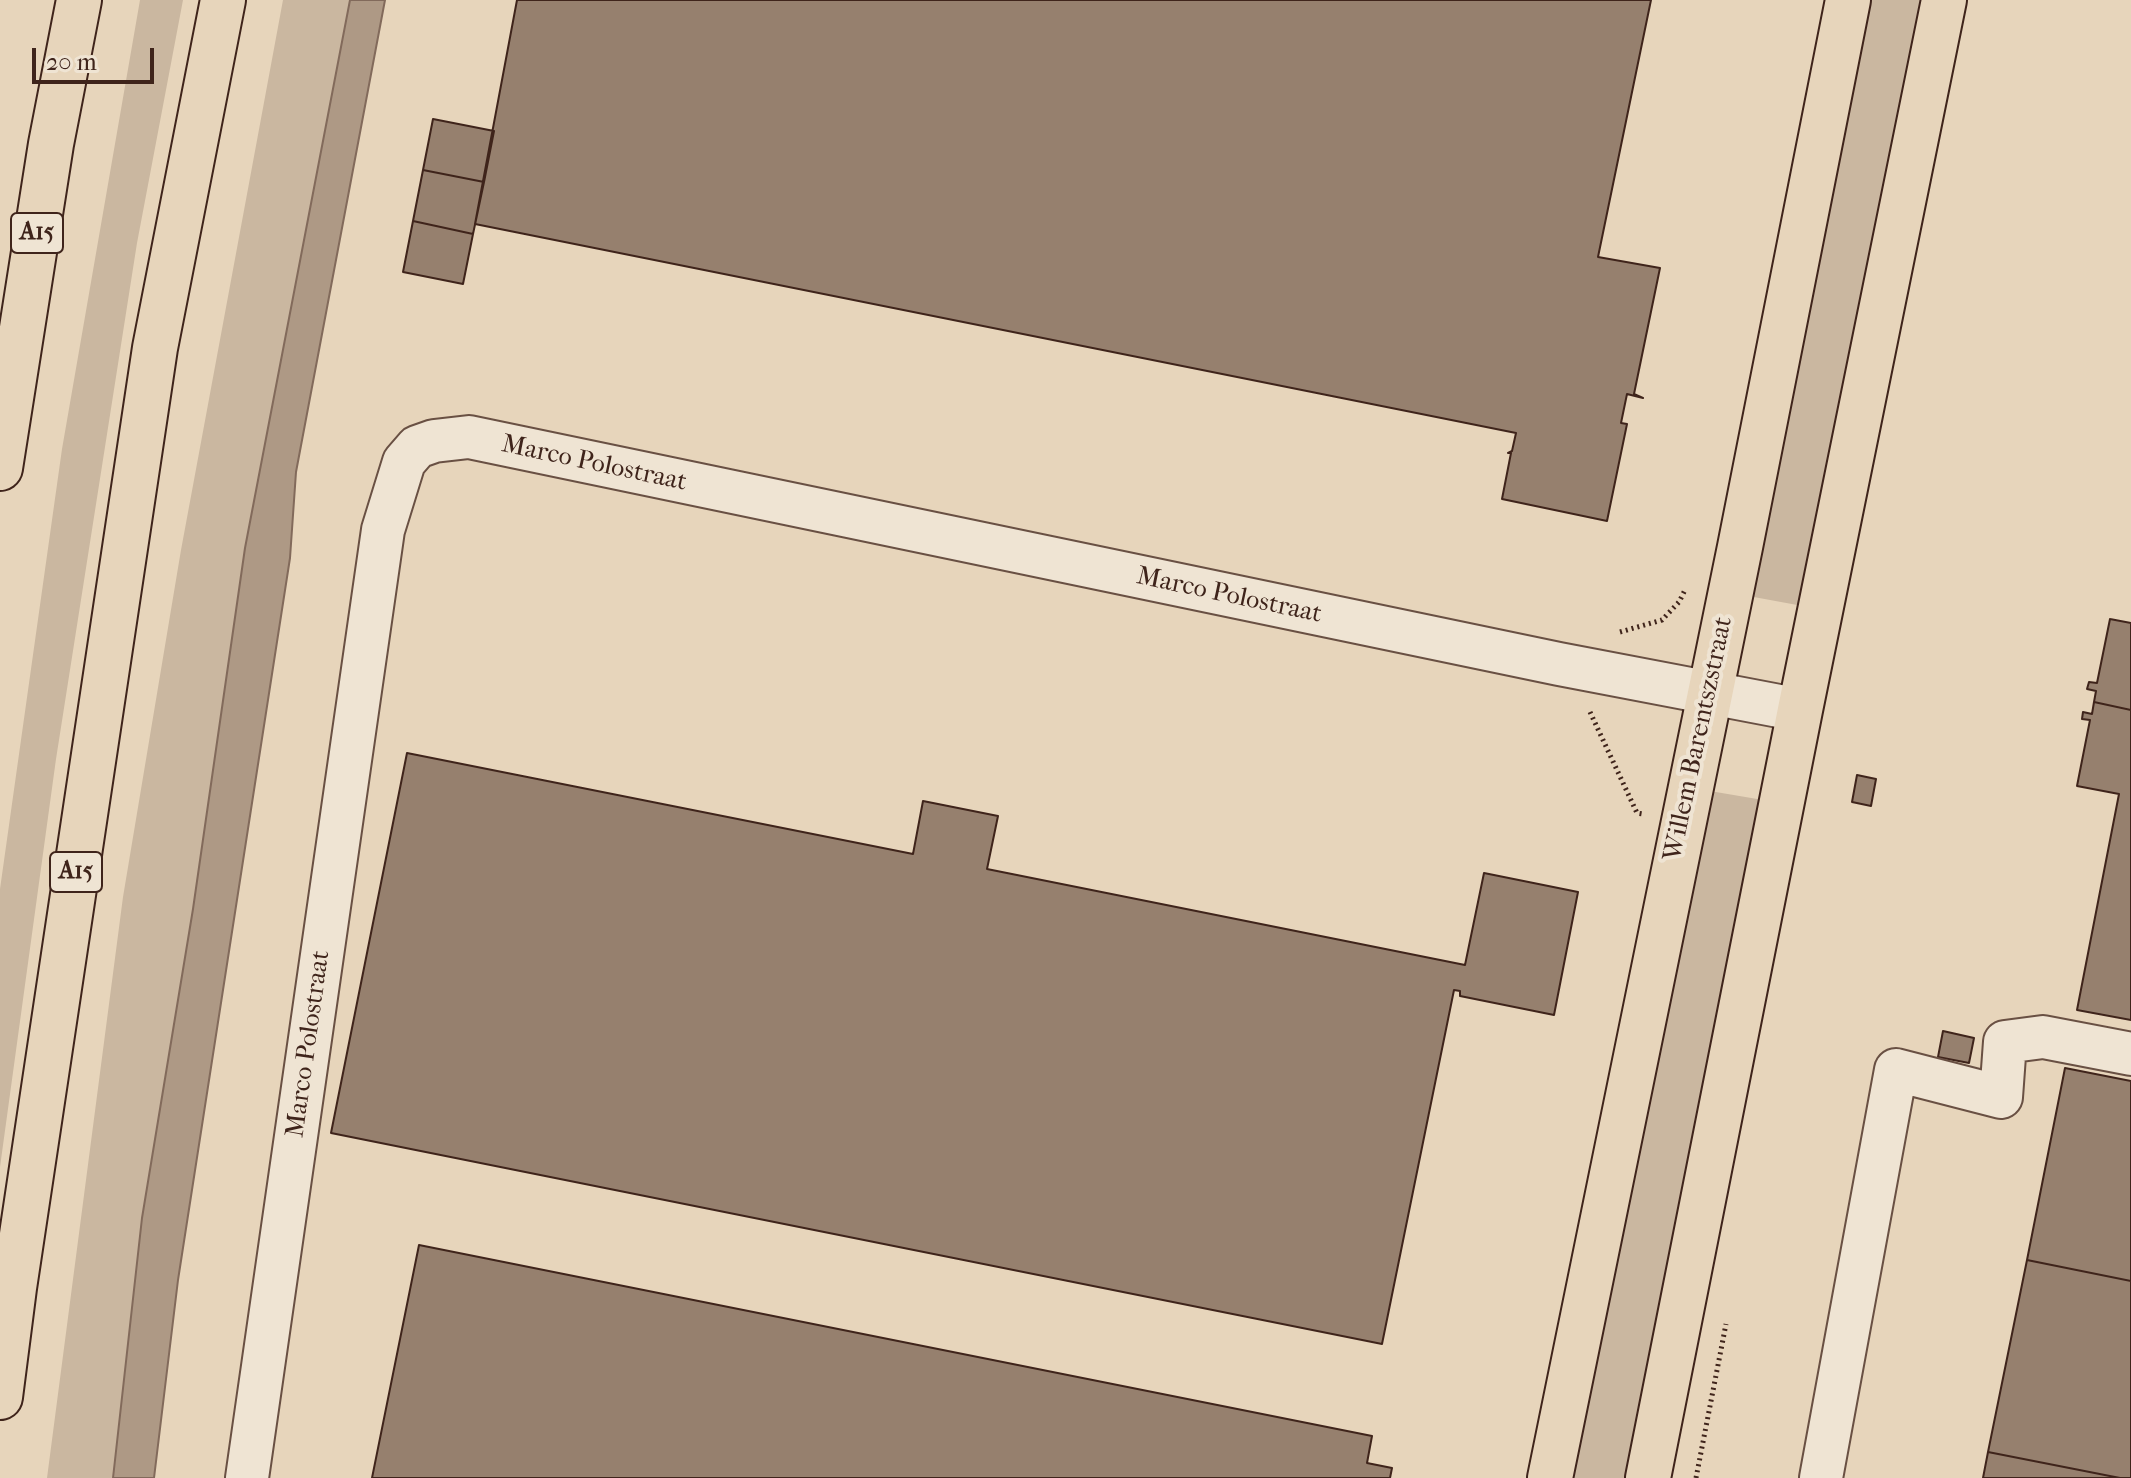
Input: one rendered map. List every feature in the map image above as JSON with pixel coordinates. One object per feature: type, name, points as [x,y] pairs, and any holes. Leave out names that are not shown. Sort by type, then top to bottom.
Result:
[{"type":"main road","name":"A15","points":[[0,468],[51,144],[79,0]]},
{"type":"main road","name":"A15","points":[[0,1397],[155,348],[223,0]]},
{"type":"main road","name":"Willem Barentszstraat","points":[[1550,1478],[1848,0]]},
{"type":"main road","points":[[1648,1478],[1944,0]]},
{"type":"street","name":"Marco Polostraat","points":[[247,1478],[383,530],[404,462],[417,447],[434,441],[469,437],[1528,658],[1800,710]]},
{"type":"street","points":[[1821,1478],[1896,1070],[2001,1097],[2005,1042],[2043,1037],[2131,1054]]},
{"type":"shaded area","points":[[140,0],[183,0],[137,243],[56,759],[0,1167],[0,889],[62,449]]},
{"type":"shaded area","points":[[283,0],[350,0],[245,548],[193,909],[142,1218],[113,1478],[47,1478],[123,897],[181,550]]},
{"type":"shaded area","points":[[350,0],[385,0],[296,472],[290,558],[178,1280],[154,1478],[113,1478],[142,1218],[193,909],[245,548]]},
{"type":"shaded area","points":[[1862,0],[1931,0],[1808,607],[1743,595]]},
{"type":"shaded area","points":[[1704,790],[1769,801],[1634,1478],[1565,1478]]},
{"type":"building","points":[[517,0],[1651,0],[1598,257],[1660,268],[1634,394],[1643,398],[1627,394],[1621,423],[1627,424],[1607,521],[1502,499],[1511,453],[1508,453],[1512,451],[1516,433],[475,224]]},
{"type":"building","points":[[433,119],[494,131],[484,182],[423,170]]},
{"type":"building","points":[[423,170],[484,182],[473,234],[413,221]]},
{"type":"building","points":[[413,221],[473,234],[463,284],[403,272]]},
{"type":"building","points":[[2110,619],[2131,623],[2131,710],[2094,702],[2096,691],[2087,689],[2089,682],[2097,683]]},
{"type":"building","points":[[2094,702],[2131,710],[2131,1020],[2077,1010],[2119,794],[2077,786],[2090,720],[2082,719],[2083,712],[2092,714]]},
{"type":"building","points":[[407,753],[913,854],[923,801],[998,816],[987,869],[1465,965],[1484,873],[1578,892],[1554,1015],[1460,996],[1460,991],[1454,990],[1382,1344],[331,1133]]},
{"type":"building","points":[[1857,775],[1876,779],[1871,806],[1852,802]]},
{"type":"building","points":[[1943,1031],[1974,1038],[1969,1063],[1938,1057]]},
{"type":"building","points":[[2065,1068],[2131,1081],[2131,1281],[2027,1260]]},
{"type":"building","points":[[419,1245],[1372,1436],[1367,1463],[1392,1468],[1390,1478],[372,1478]]},
{"type":"building","points":[[2027,1260],[2131,1281],[2131,1478],[1988,1452]]},
{"type":"building","points":[[1988,1452],[2120,1478],[1983,1478]]}]
